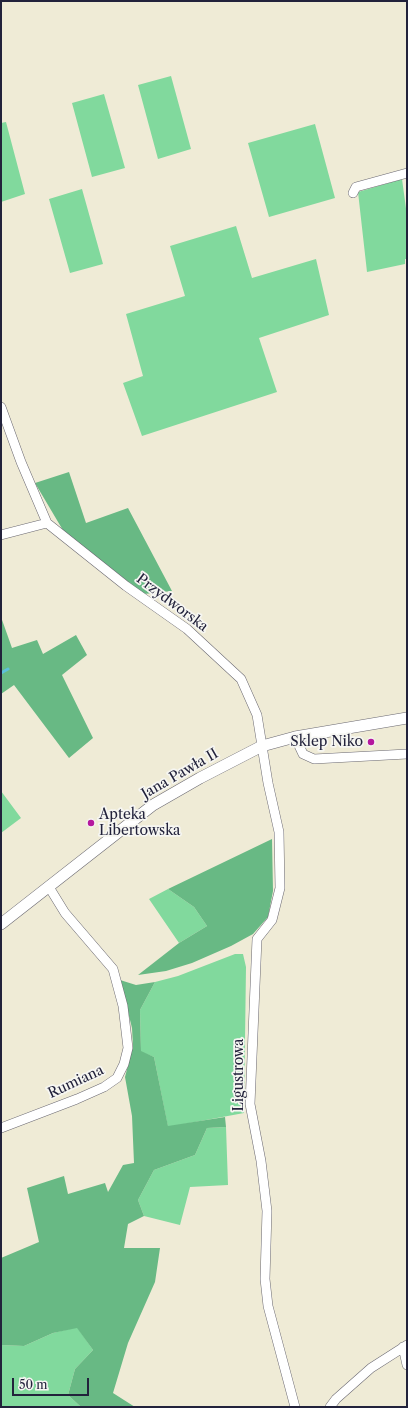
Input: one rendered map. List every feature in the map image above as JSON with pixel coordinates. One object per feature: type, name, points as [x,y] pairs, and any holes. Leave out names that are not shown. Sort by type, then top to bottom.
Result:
[{"type":"street","points":[[353,193],[356,187],[407,173]]},
{"type":"street","name":"Przydworska","points":[[1,407],[22,465],[47,523],[126,586],[187,629],[240,679],[257,715],[262,746]]},
{"type":"street","points":[[1,535],[47,523]]},
{"type":"street","name":"Jana Pawła II","points":[[1,924],[153,805],[200,778],[262,746],[296,736],[407,718]]},
{"type":"street","points":[[296,736],[303,754],[314,760],[407,754]]},
{"type":"street","name":"Ligustrowa","points":[[262,746],[279,832],[280,888],[272,920],[257,939],[250,1104],[261,1161],[267,1211],[265,1279],[268,1306],[294,1407]]},
{"type":"street","name":"Rumiana","points":[[1,1128],[104,1087],[117,1078],[124,1064],[128,1048],[123,1006],[113,969],[65,913],[49,887]]},
{"type":"street","points":[[330,1407],[336,1399],[371,1368],[405,1346],[407,1365]]},
{"type":"green space","points":[[171,76],[191,149],[158,159],[138,85]]},
{"type":"green space","points":[[104,94],[125,168],[92,177],[72,103]]},
{"type":"green space","points":[[6,122],[25,194],[1,202],[1,123]]},
{"type":"green space","points":[[315,124],[335,198],[269,217],[248,143]]},
{"type":"green space","points":[[402,179],[407,216],[407,259],[405,259],[405,264],[367,272],[358,192]]},
{"type":"green space","points":[[82,189],[103,264],[70,273],[49,199]]},
{"type":"green space","points":[[236,226],[252,278],[316,259],[329,315],[259,338],[277,392],[142,436],[123,383],[143,376],[126,314],[185,296],[170,246]]},
{"type":"green space","points":[[69,472],[86,523],[128,508],[172,591],[144,594],[64,532],[35,483]]},
{"type":"green space","points":[[1,617],[12,648],[37,640],[43,654],[76,635],[87,655],[62,675],[93,738],[69,758],[14,685],[1,694]]},
{"type":"green space","points":[[1,791],[21,818],[1,833]]},
{"type":"green space","points":[[272,839],[273,891],[268,917],[253,934],[231,946],[192,963],[166,971],[138,975],[179,943],[207,926],[194,907],[168,889]]},
{"type":"green space","points":[[168,889],[194,907],[207,926],[179,943],[149,899]]},
{"type":"green space","points":[[235,954],[243,954],[246,967],[244,1113],[168,1127],[154,1057],[141,1052],[140,1010],[155,982],[178,976]]},
{"type":"green space","points":[[120,980],[136,985],[155,982],[140,1010],[141,1051],[154,1057],[168,1126],[225,1117],[226,1127],[207,1128],[195,1155],[154,1170],[138,1200],[144,1216],[128,1224],[124,1248],[160,1248],[155,1282],[128,1343],[113,1393],[135,1407],[81,1407],[68,1395],[75,1369],[93,1350],[77,1328],[53,1333],[24,1346],[1,1345],[1,1258],[39,1242],[27,1188],[64,1176],[68,1194],[105,1183],[108,1192],[123,1165],[134,1163],[132,1116],[125,1077],[133,1046],[132,1028]]},
{"type":"green space","points":[[226,1127],[228,1185],[190,1187],[180,1225],[144,1216],[138,1200],[154,1170],[195,1155],[207,1128]]},
{"type":"green space","points":[[77,1327],[93,1350],[75,1369],[68,1395],[81,1407],[1,1407],[1,1345],[24,1346],[53,1333]]},
{"type":"waterway","points":[[1,673],[8,669]]},
{"type":"place","name":"Sklep Niko","points":[[371,742]]},
{"type":"place","name":"Apteka Libertowska","points":[[91,823]]}]
